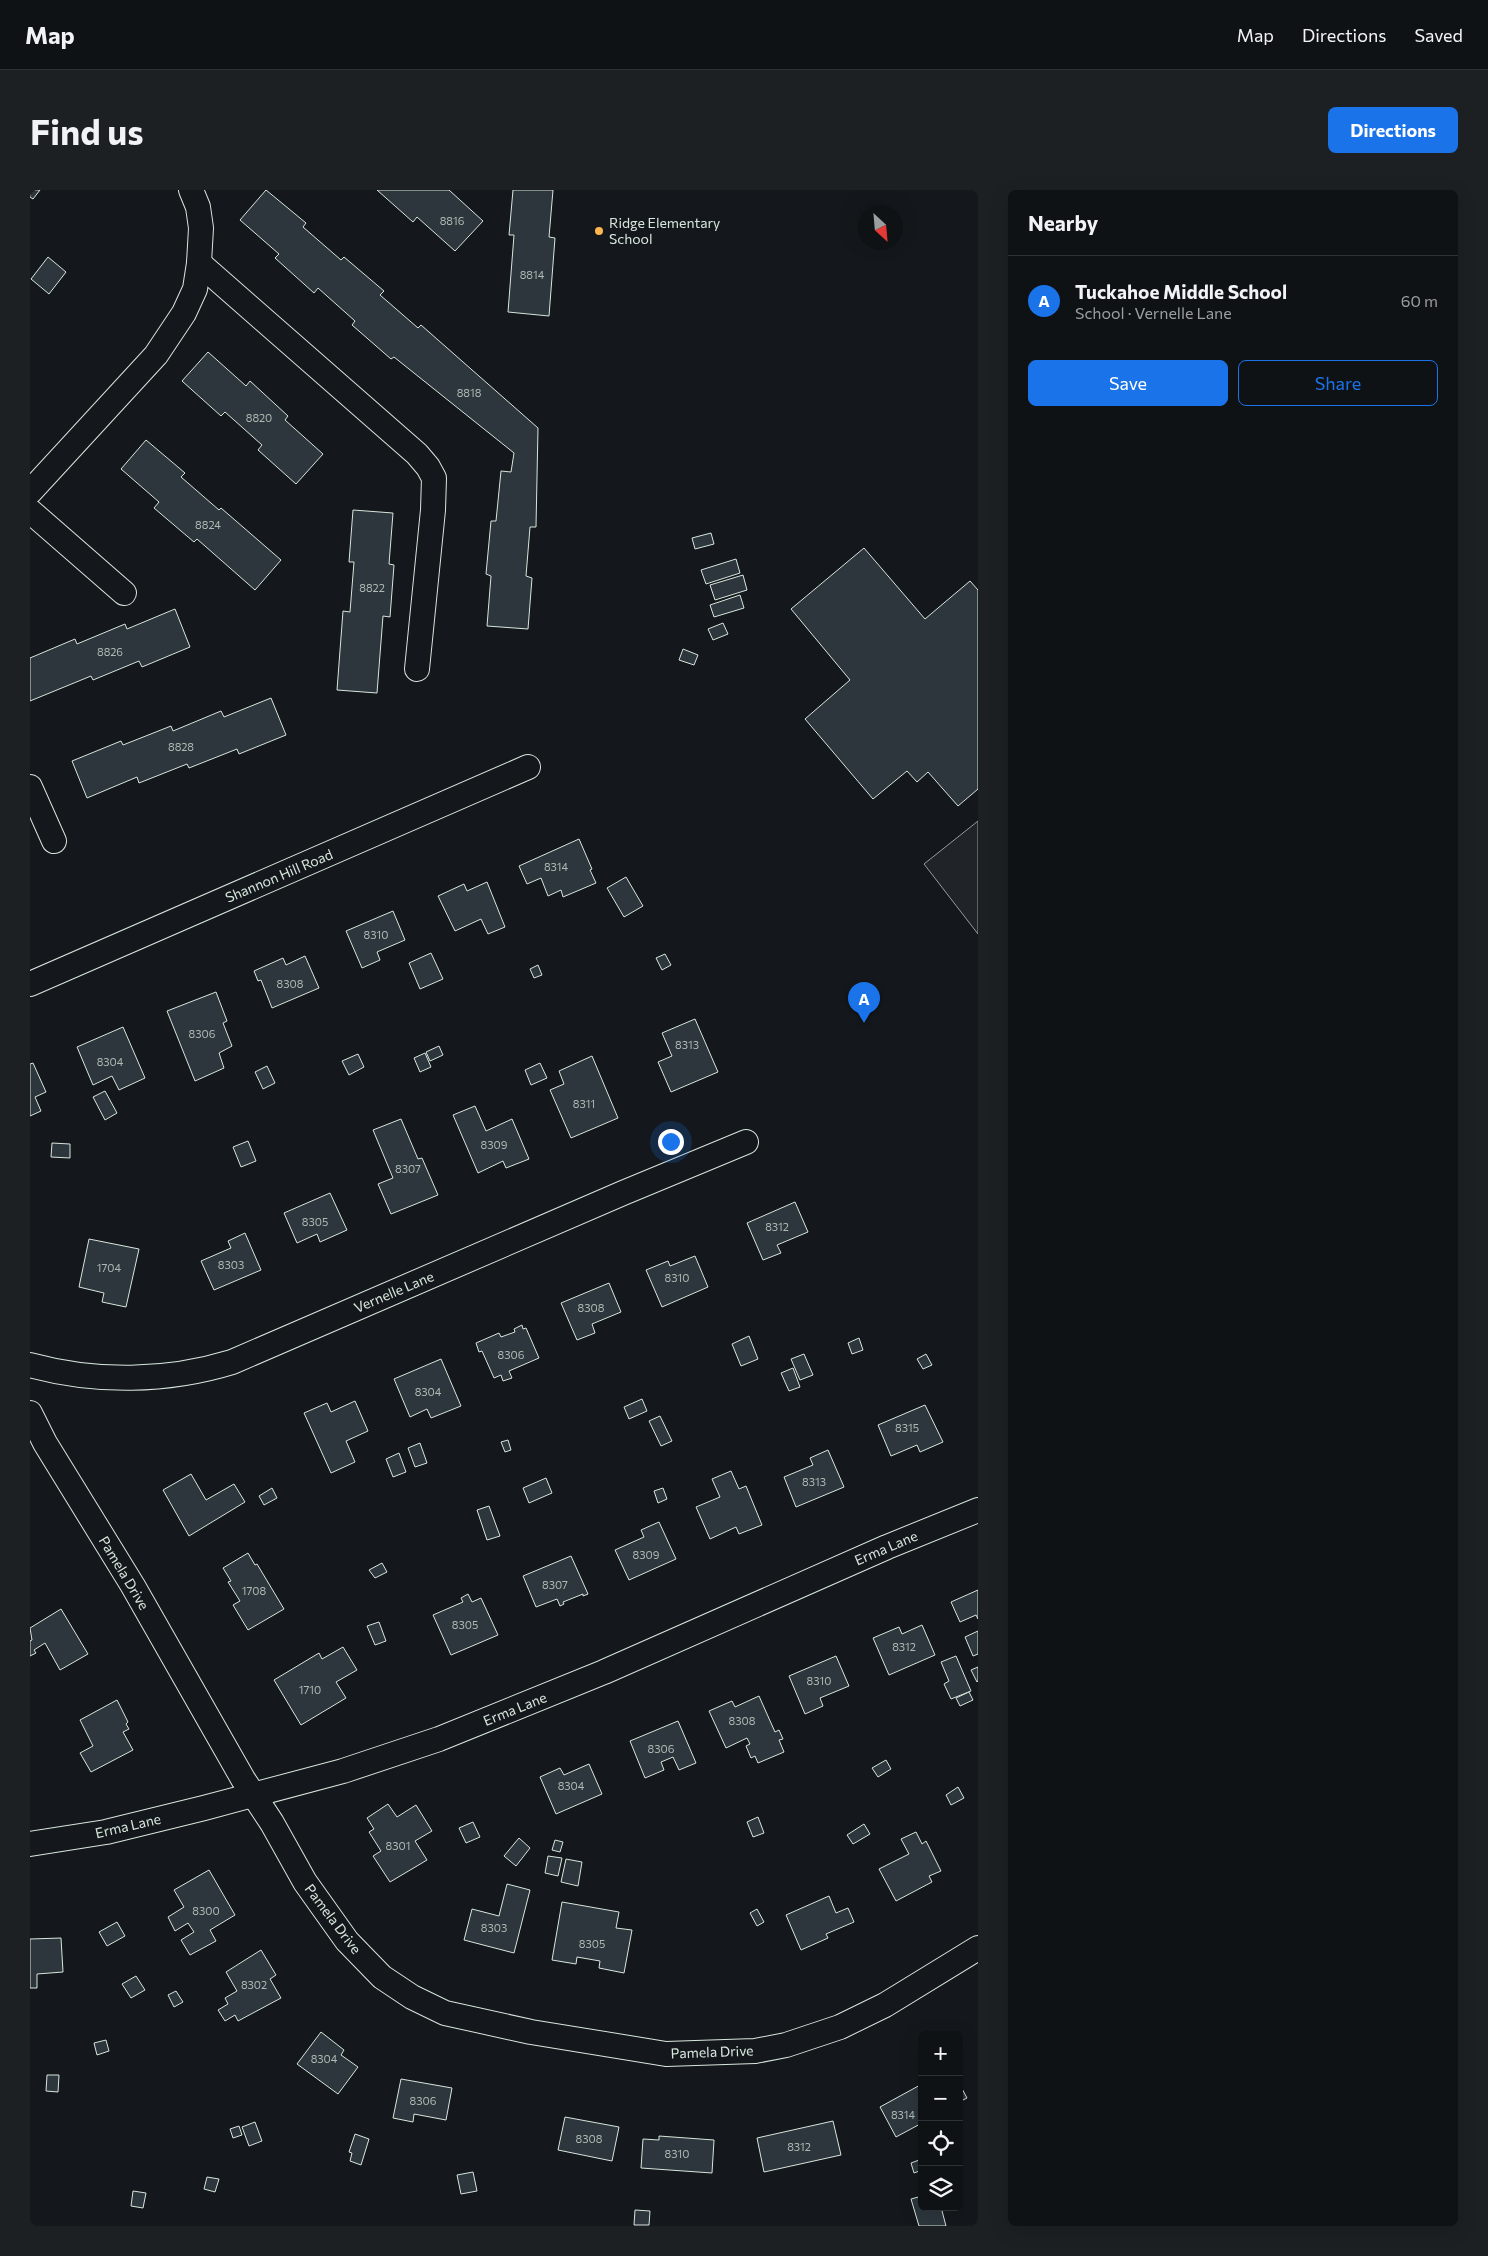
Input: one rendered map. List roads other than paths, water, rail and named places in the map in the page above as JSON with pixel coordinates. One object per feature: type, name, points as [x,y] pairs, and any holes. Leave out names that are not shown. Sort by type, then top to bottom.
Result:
[{"type":"street","points":[[30,492],[156,355],[184,313],[195,289],[201,228],[198,206],[191,190]]},
{"type":"street","points":[[199,263],[417,454],[428,466],[434,478],[433,510],[417,668]]},
{"type":"street","points":[[30,511],[124,593]]},
{"type":"street","name":"Shannon Hill Road","points":[[30,984],[528,768]]},
{"type":"street","points":[[30,787],[54,841]]},
{"type":"street","name":"Vernelle Lane","points":[[30,1366],[58,1373],[139,1378],[163,1377],[199,1371],[232,1362],[746,1142]]},
{"type":"street","name":"Pamela Drive","points":[[30,1413],[305,1882],[342,1934],[382,1977],[412,1997],[445,2013],[522,2030],[666,2054],[755,2051],[804,2040],[840,2027],[885,2005],[978,1948]]},
{"type":"street","name":"Erma Lane","points":[[30,1844],[106,1832],[204,1808],[343,1771],[439,1740],[604,1672],[887,1547],[978,1510]]},
{"type":"place","name":"Ridge Elementary School","points":[[599,231]]},
{"type":"place","name":"Tuckahoe Middle School","points":[[864,1023]]}]
